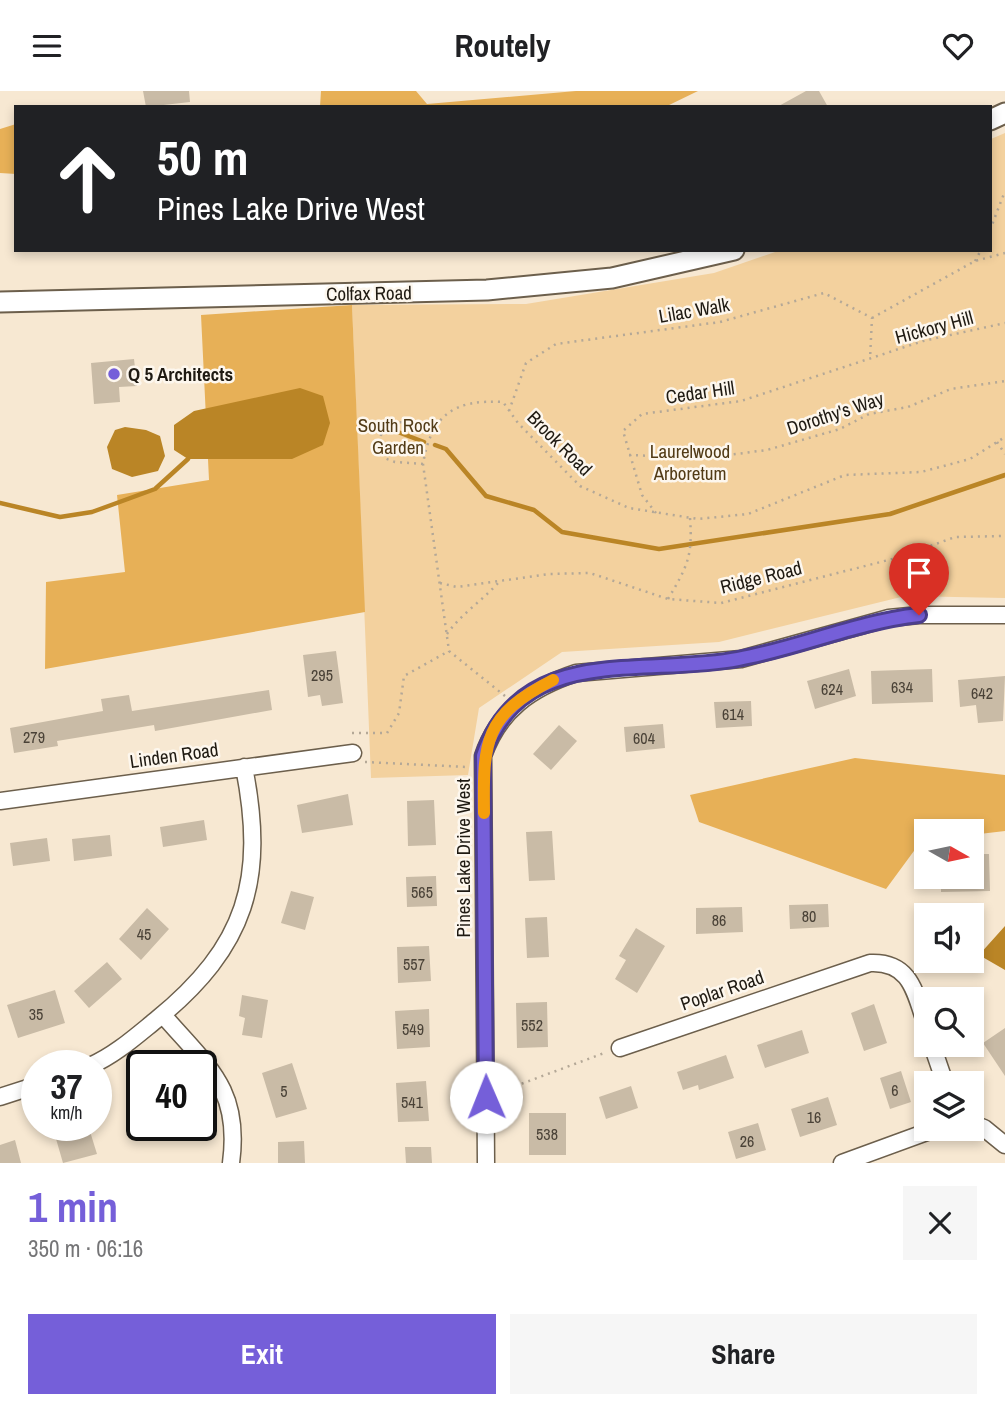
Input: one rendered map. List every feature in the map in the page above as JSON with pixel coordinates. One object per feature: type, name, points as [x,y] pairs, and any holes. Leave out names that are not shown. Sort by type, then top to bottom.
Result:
[{"type":"main road","name":"Colfax Road","points":[[0,302],[487,291],[612,278],[725,252]]},
{"type":"street","name":"Pines Lake Drive West","points":[[486,1163],[483,756],[500,720],[532,691],[576,673],[600,669],[685,666],[741,659],[889,618],[919,615],[1005,615]]},
{"type":"street","name":"Linden Road","points":[[0,801],[244,767],[355,757]]},
{"type":"street","points":[[112,1053],[163,1014],[203,975],[222,951],[247,898],[254,851],[254,816],[244,767]]},
{"type":"street","name":"Poplar Road","points":[[620,1048],[870,963],[882,963],[904,971],[914,988]]},
{"type":"street","points":[[163,1014],[215,1075],[226,1094],[235,1133],[231,1163]]},
{"type":"street","points":[[0,1097],[21,1090]]},
{"type":"street","points":[[984,1128],[1005,1145]]},
{"type":"street","points":[[842,1163],[914,1137]]},
{"type":"path","points":[[992,225],[1005,191]]},
{"type":"path","points":[[975,261],[980,252]]},
{"type":"path","points":[[870,359],[872,318],[975,261],[1005,253]]},
{"type":"path","name":"Lilac Walk","points":[[509,411],[526,363],[556,344],[720,322],[824,293],[872,318]]},
{"type":"path","name":"Hickory Hill","points":[[870,359],[923,341],[1005,323]]},
{"type":"path","name":"Cedar Hill","points":[[656,514],[642,495],[623,431],[642,414],[741,401],[870,359]]},
{"type":"path","name":"Dorothy's Way","points":[[629,455],[705,458],[767,450],[840,429],[889,408],[908,407],[951,389],[1005,381]]},
{"type":"path","name":"Brook Road","points":[[449,651],[423,464],[426,446],[439,420],[457,406],[480,400],[503,402],[580,486],[629,508],[690,518],[748,513],[845,475],[921,472],[970,459],[1005,437]]},
{"type":"path","points":[[423,464],[394,462],[384,458],[379,436],[383,425],[390,423],[422,425],[433,432]]},
{"type":"path","points":[[997,442],[1005,454]]},
{"type":"path","points":[[668,599],[688,567],[693,546],[690,518]]},
{"type":"path","name":"Ridge Road","points":[[440,583],[457,587],[590,573],[668,599],[721,603],[779,586],[900,558],[955,537],[1005,536]]},
{"type":"path","points":[[447,634],[456,621],[484,599],[500,581]]},
{"type":"path","points":[[352,733],[387,733],[398,713],[404,676],[449,651],[509,699]]},
{"type":"path","points":[[355,757],[474,767]]},
{"type":"path","points":[[486,1097],[620,1048]]},
{"type":"green space","name":"Laurelwood Arboretum","points":[[1005,133],[1005,598],[905,596],[719,642],[562,652],[479,708],[468,775],[371,778],[352,305],[526,304],[714,273],[775,252],[992,252],[992,139]]},
{"type":"shaded area","points":[[321,91],[416,91],[427,104],[576,91],[698,91],[669,105],[320,105]]},
{"type":"shaded area","points":[[14,125],[14,174],[0,173],[0,129]]},
{"type":"shaded area","points":[[352,305],[365,612],[45,669],[46,582],[125,572],[117,495],[209,480],[201,315]]},
{"type":"shaded area","points":[[300,388],[323,396],[330,423],[323,445],[292,459],[188,459],[174,450],[174,425],[194,411]]},
{"type":"shaded area","points":[[125,427],[146,430],[160,436],[165,456],[158,471],[132,477],[112,469],[107,447],[115,430]]},
{"type":"shaded area","points":[[855,758],[1005,775],[1005,831],[984,833],[984,819],[914,819],[914,851],[886,889],[699,822],[690,795]]},
{"type":"shaded area","points":[[1005,926],[1005,970],[984,958],[984,949]]},
{"type":"building","points":[[143,91],[189,91],[190,102],[146,105]]},
{"type":"building","points":[[806,91],[819,91],[827,105],[781,105]]},
{"type":"building","name":"Q 5 Architects","points":[[134,359],[137,386],[119,387],[120,402],[94,404],[91,363]]},
{"type":"building","points":[[336,651],[343,703],[322,706],[320,695],[308,697],[303,655]]},
{"type":"building","points":[[849,669],[856,696],[815,709],[807,681]]},
{"type":"building","points":[[932,669],[933,702],[872,704],[871,671]]},
{"type":"building","points":[[1005,676],[1003,721],[978,723],[976,705],[960,707],[958,680]]},
{"type":"building","points":[[269,690],[272,710],[155,731],[154,725],[57,741],[58,746],[14,753],[10,728],[103,711],[101,699],[129,695],[132,711]]},
{"type":"building","points":[[751,701],[752,726],[716,728],[714,702]]},
{"type":"building","points":[[663,724],[665,748],[626,752],[624,727]]},
{"type":"building","points":[[559,725],[577,741],[551,770],[533,754]]},
{"type":"building","points":[[348,794],[353,825],[302,833],[297,805]]},
{"type":"building","points":[[434,800],[436,845],[408,846],[407,801]]},
{"type":"building","points":[[204,820],[207,840],[163,847],[160,827]]},
{"type":"building","points":[[552,831],[555,880],[529,881],[526,832]]},
{"type":"building","points":[[110,835],[112,856],[74,861],[72,839]]},
{"type":"building","points":[[47,838],[50,861],[13,866],[10,843]]},
{"type":"building","points":[[984,854],[989,854],[990,891],[941,892],[941,889],[984,889]]},
{"type":"building","points":[[436,876],[437,906],[407,907],[406,877]]},
{"type":"building","points":[[291,891],[314,897],[305,930],[281,923]]},
{"type":"building","points":[[828,904],[829,927],[790,929],[789,905]]},
{"type":"building","points":[[742,907],[743,932],[696,934],[696,908]]},
{"type":"building","points":[[147,908],[169,929],[141,960],[119,939]]},
{"type":"building","points":[[547,917],[549,957],[527,958],[525,918]]},
{"type":"building","points":[[636,928],[665,946],[637,993],[615,979],[626,960],[619,956]]},
{"type":"building","points":[[429,946],[431,981],[398,983],[397,947]]},
{"type":"building","points":[[107,962],[122,979],[89,1008],[74,991]]},
{"type":"building","points":[[55,990],[65,1023],[18,1038],[7,1005]]},
{"type":"building","points":[[242,995],[268,1000],[262,1038],[242,1035],[245,1018],[239,1016]]},
{"type":"building","points":[[547,1002],[548,1047],[517,1048],[516,1003]]},
{"type":"building","points":[[874,1004],[887,1043],[864,1051],[851,1013]]},
{"type":"building","points":[[429,1009],[430,1047],[397,1049],[395,1011]]},
{"type":"building","points":[[1005,1028],[1005,1076],[984,1044]]},
{"type":"building","points":[[802,1030],[809,1053],[765,1068],[757,1045]]},
{"type":"building","points":[[726,1055],[734,1078],[699,1090],[698,1085],[683,1090],[677,1072]]},
{"type":"building","points":[[292,1063],[307,1109],[276,1118],[262,1073]]},
{"type":"building","points":[[901,1071],[911,1102],[890,1109],[880,1078]]},
{"type":"building","points":[[426,1081],[429,1121],[398,1122],[396,1083]]},
{"type":"building","points":[[631,1086],[638,1108],[606,1119],[599,1097]]},
{"type":"building","points":[[828,1097],[837,1125],[800,1137],[791,1109]]},
{"type":"building","points":[[529,1113],[566,1113],[566,1155],[529,1155]]},
{"type":"building","points":[[758,1123],[766,1150],[736,1159],[728,1132]]},
{"type":"building","points":[[15,1140],[21,1163],[0,1163],[0,1145]]},
{"type":"building","points":[[57,1141],[93,1141],[97,1154],[63,1163]]},
{"type":"building","points":[[304,1141],[305,1163],[278,1163],[278,1142]]},
{"type":"building","points":[[405,1147],[431,1147],[432,1163],[406,1163]]},
{"type":"waterway","points":[[385,427],[424,442]]},
{"type":"waterway","points":[[435,445],[446,449],[486,496],[534,510],[562,532],[659,549],[890,514],[1005,475]]},
{"type":"waterway","points":[[0,503],[60,517],[92,512],[155,489],[188,459]]},
{"type":"slow traffic","points":[[484,813],[483,756],[490,737],[514,704],[553,680]]},
{"type":"place","name":"Q 5 Architects","points":[[114,374]]},
{"type":"route","points":[[486,1097],[483,756],[500,720],[514,704],[532,691],[576,673],[600,669],[685,666],[741,659],[889,618],[919,615]]},
{"type":"park label","name":"South Rock Garden","points":[[398,436]]}]
